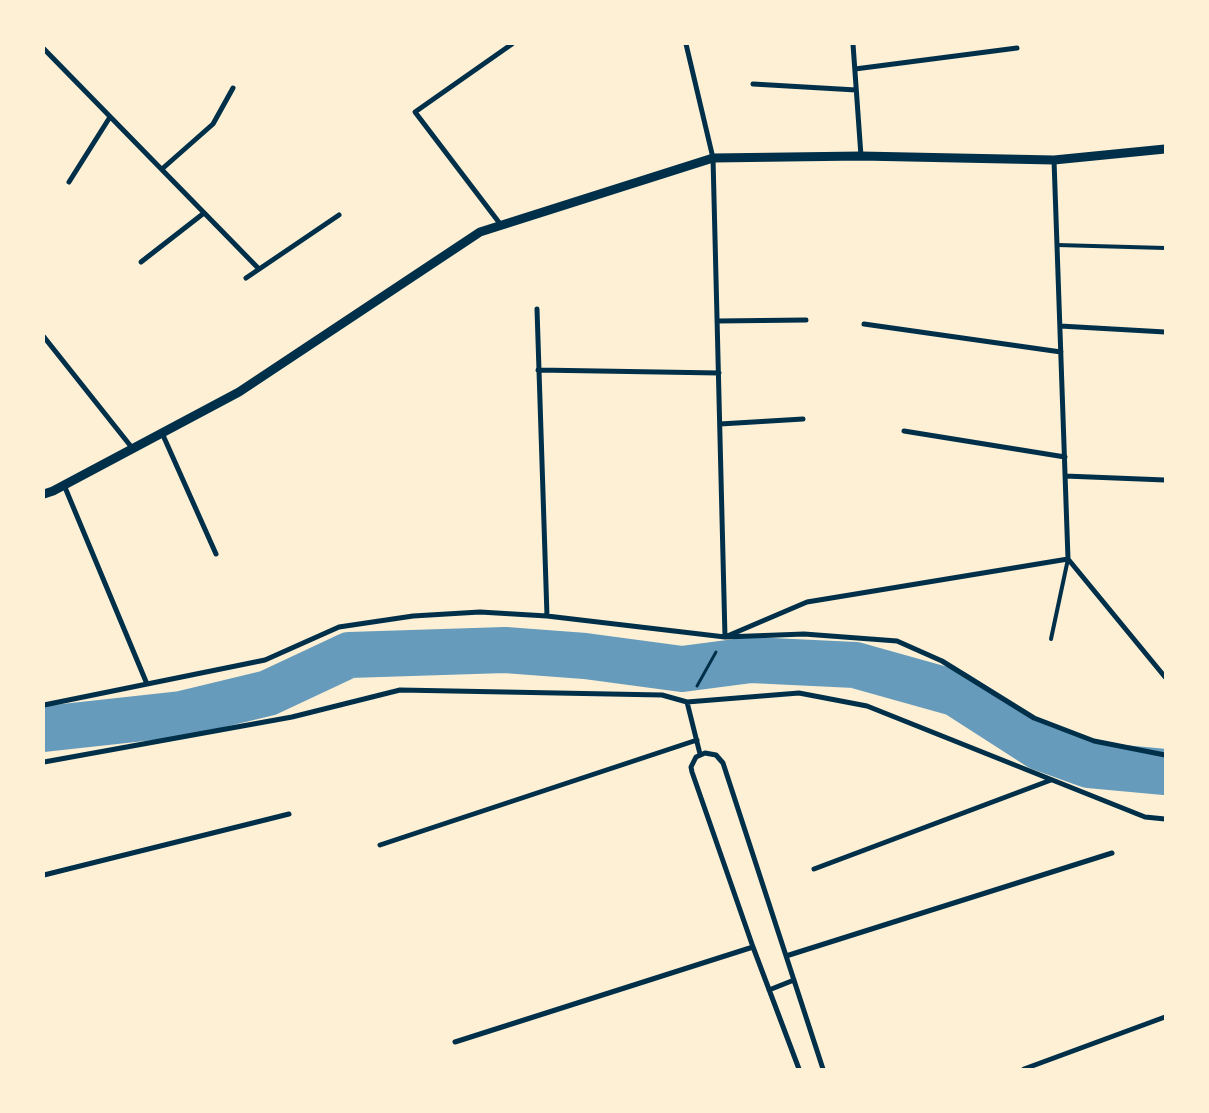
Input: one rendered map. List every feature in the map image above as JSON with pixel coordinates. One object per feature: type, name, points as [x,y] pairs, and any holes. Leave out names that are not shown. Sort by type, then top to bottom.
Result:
[{"type":"street","points":[[501,225],[415,112],[512,44]]},
{"type":"street","points":[[686,44],[713,158],[725,637]]},
{"type":"street","points":[[853,44],[861,156]]},
{"type":"street","points":[[855,69],[1017,48]]},
{"type":"street","points":[[44,49],[259,269]]},
{"type":"street","points":[[753,84],[856,90]]},
{"type":"street","points":[[162,169],[213,124],[233,88]]},
{"type":"street","points":[[69,182],[110,117]]},
{"type":"street","points":[[44,494],[239,392],[480,232],[713,158],[861,156],[1054,160],[1165,149]]},
{"type":"street","points":[[1054,160],[1068,559],[1165,677]]},
{"type":"street","points":[[141,262],[204,213]]},
{"type":"street","points":[[246,278],[339,215]]},
{"type":"street","points":[[537,309],[547,616]]},
{"type":"street","points":[[717,321],[806,320]]},
{"type":"street","points":[[864,324],[1061,352]]},
{"type":"street","points":[[1060,326],[1165,332]]},
{"type":"street","points":[[44,337],[133,449]]},
{"type":"street","points":[[538,370],[718,373]]},
{"type":"street","points":[[720,424],[803,419]]},
{"type":"street","points":[[904,431],[1065,457]]},
{"type":"street","points":[[162,433],[216,554]]},
{"type":"street","points":[[1065,476],[1165,480]]},
{"type":"street","points":[[64,485],[147,684]]},
{"type":"street","points":[[725,637],[808,602],[1068,559]]},
{"type":"street","points":[[44,705],[265,660],[339,627],[413,616],[480,612],[547,616],[725,637],[804,634],[897,641],[942,661],[1034,718],[1094,741],[1165,754]]},
{"type":"street","points":[[44,762],[292,717],[400,690],[662,695],[687,702],[799,693],[867,706],[1144,818],[1165,819]]},
{"type":"street","points":[[687,702],[700,754]]},
{"type":"street","points":[[380,845],[697,740]]},
{"type":"street","points":[[799,1069],[753,947],[692,772],[693,762],[700,754],[711,753],[716,755],[722,763],[823,1069]]},
{"type":"street","points":[[814,869],[1051,780]]},
{"type":"street","points":[[44,875],[289,814]]},
{"type":"street","points":[[786,956],[1112,853]]},
{"type":"street","points":[[455,1042],[753,947]]},
{"type":"street","points":[[769,990],[794,980]]},
{"type":"street","points":[[1024,1069],[1165,1017]]},
{"type":"lane","points":[[1057,245],[1165,248]]},
{"type":"lane","points":[[1051,639],[1068,559]]},
{"type":"path","points":[[687,702],[725,637]]},
{"type":"waterway","points":[[44,729],[181,714],[268,693],[349,655],[505,650],[585,656],[682,669],[751,660],[855,665],[955,693],[1039,747],[1089,765],[1165,772]]}]
